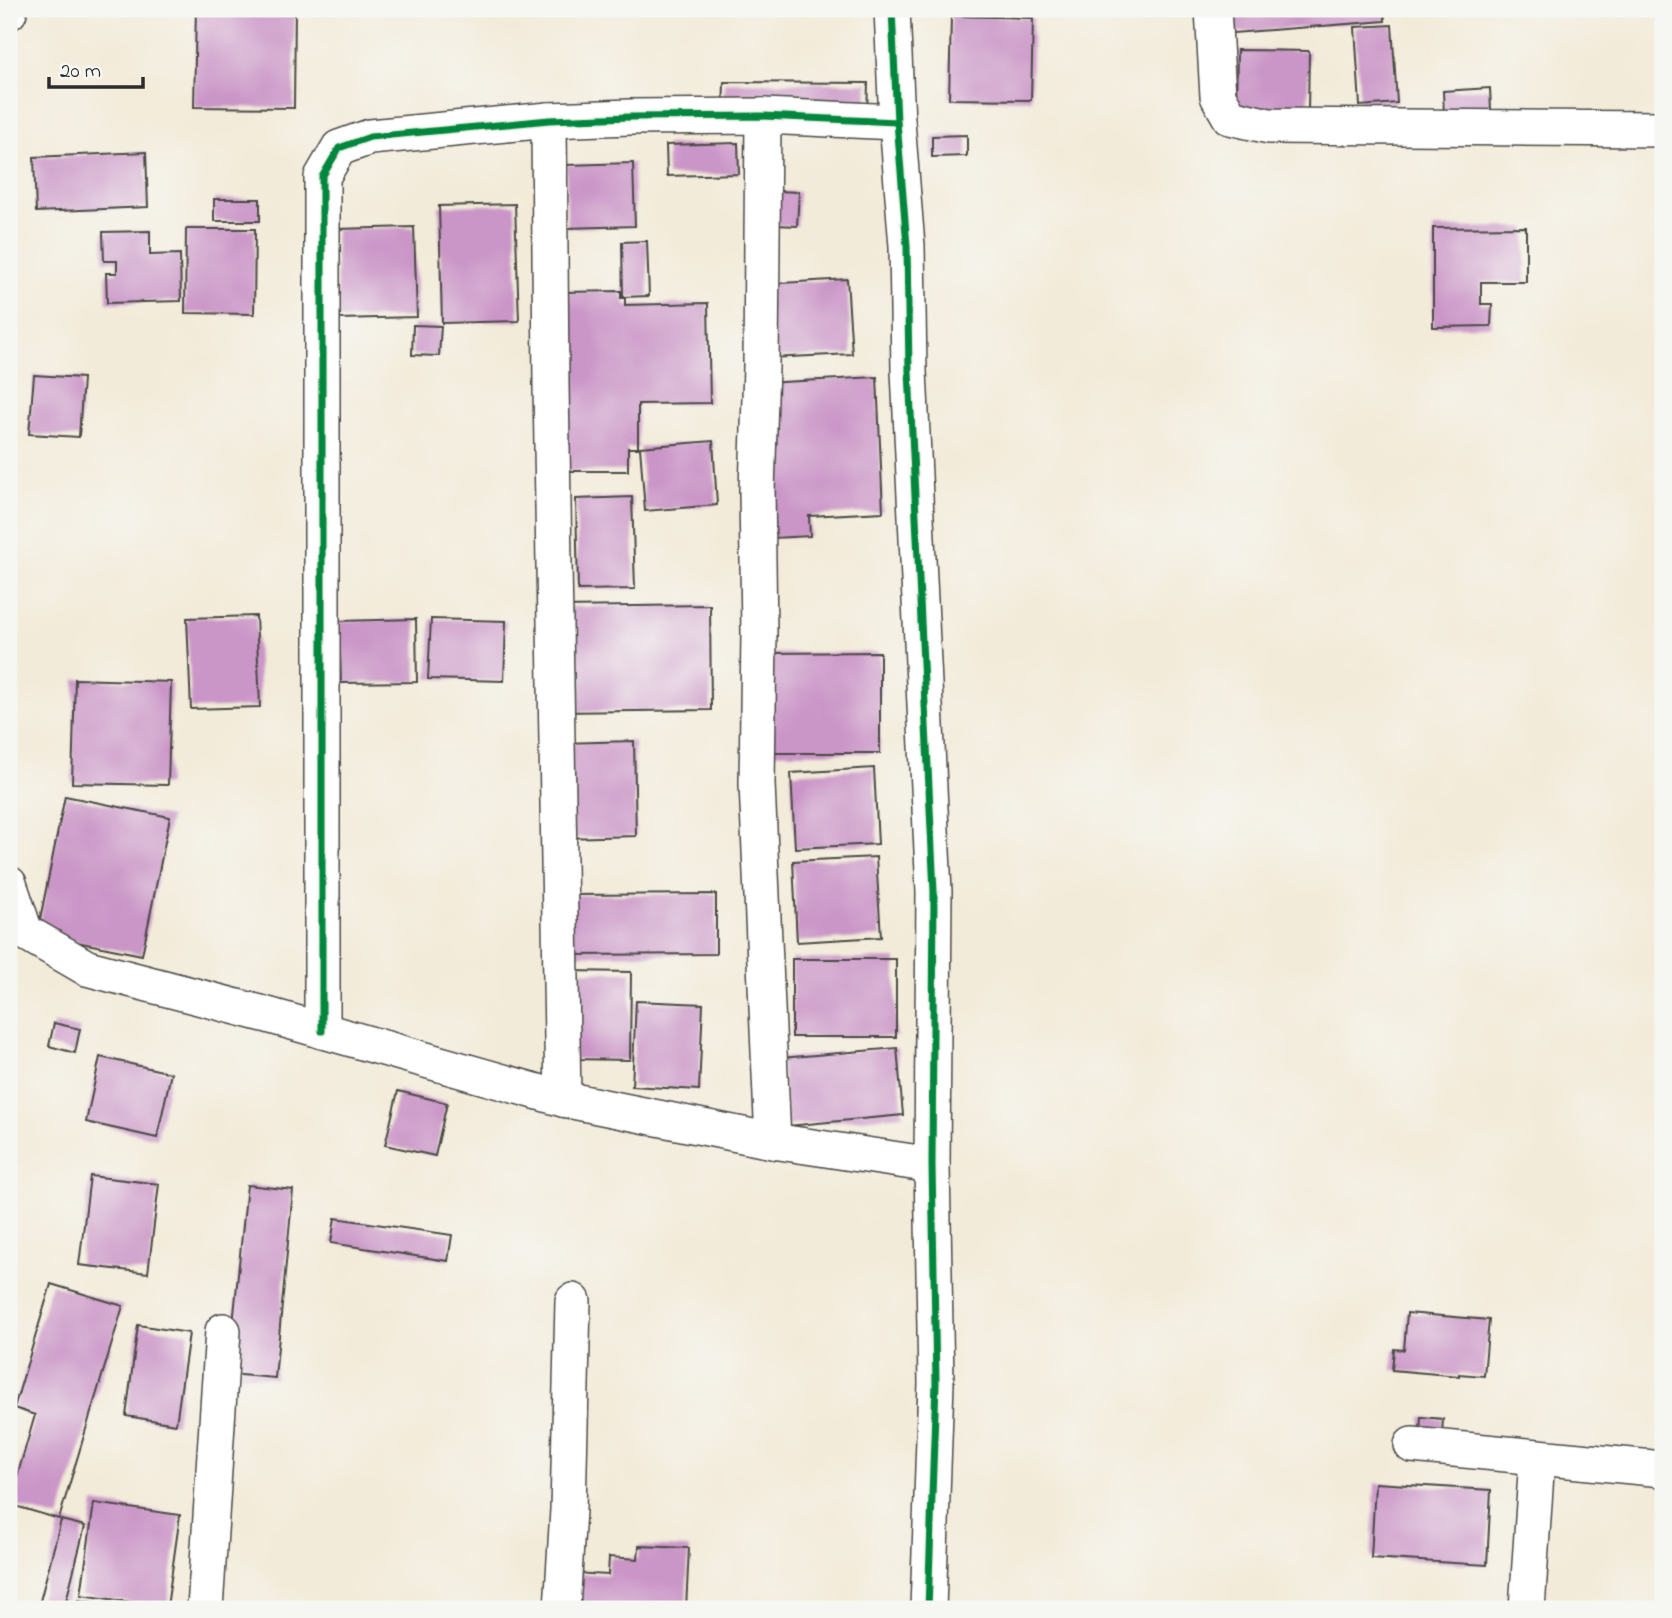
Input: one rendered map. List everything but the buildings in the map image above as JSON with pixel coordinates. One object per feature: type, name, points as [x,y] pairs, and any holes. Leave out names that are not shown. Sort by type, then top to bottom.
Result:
[{"type":"street","points":[[892,9],[897,122],[907,246],[909,371],[934,892],[932,1165],[936,1383],[928,1609]]},
{"type":"street","points":[[1213,9],[1218,96],[1230,117],[1269,125],[1663,129]]},
{"type":"street","points":[[322,1031],[322,177],[339,148],[370,137],[549,120],[763,116],[897,122]]},
{"type":"street","points":[[763,116],[757,490],[757,784],[774,1140]]},
{"type":"street","points":[[549,120],[551,414],[563,1100]]},
{"type":"street","points":[[9,884],[25,932],[86,968],[322,1031],[563,1100],[774,1140],[932,1165]]},
{"type":"street","points":[[562,1609],[568,1510],[573,1301]]},
{"type":"street","points":[[205,1609],[223,1331]]},
{"type":"street","points":[[1412,1445],[1663,1469]]},
{"type":"street","points":[[1527,1609],[1537,1458]]},
{"type":"cycle path","points":[[892,9],[897,122],[907,246],[909,371],[934,892],[932,1165],[936,1383],[928,1609]]},
{"type":"cycle path","points":[[322,1031],[322,177],[339,148],[370,137],[549,120],[763,116],[897,122]]}]
